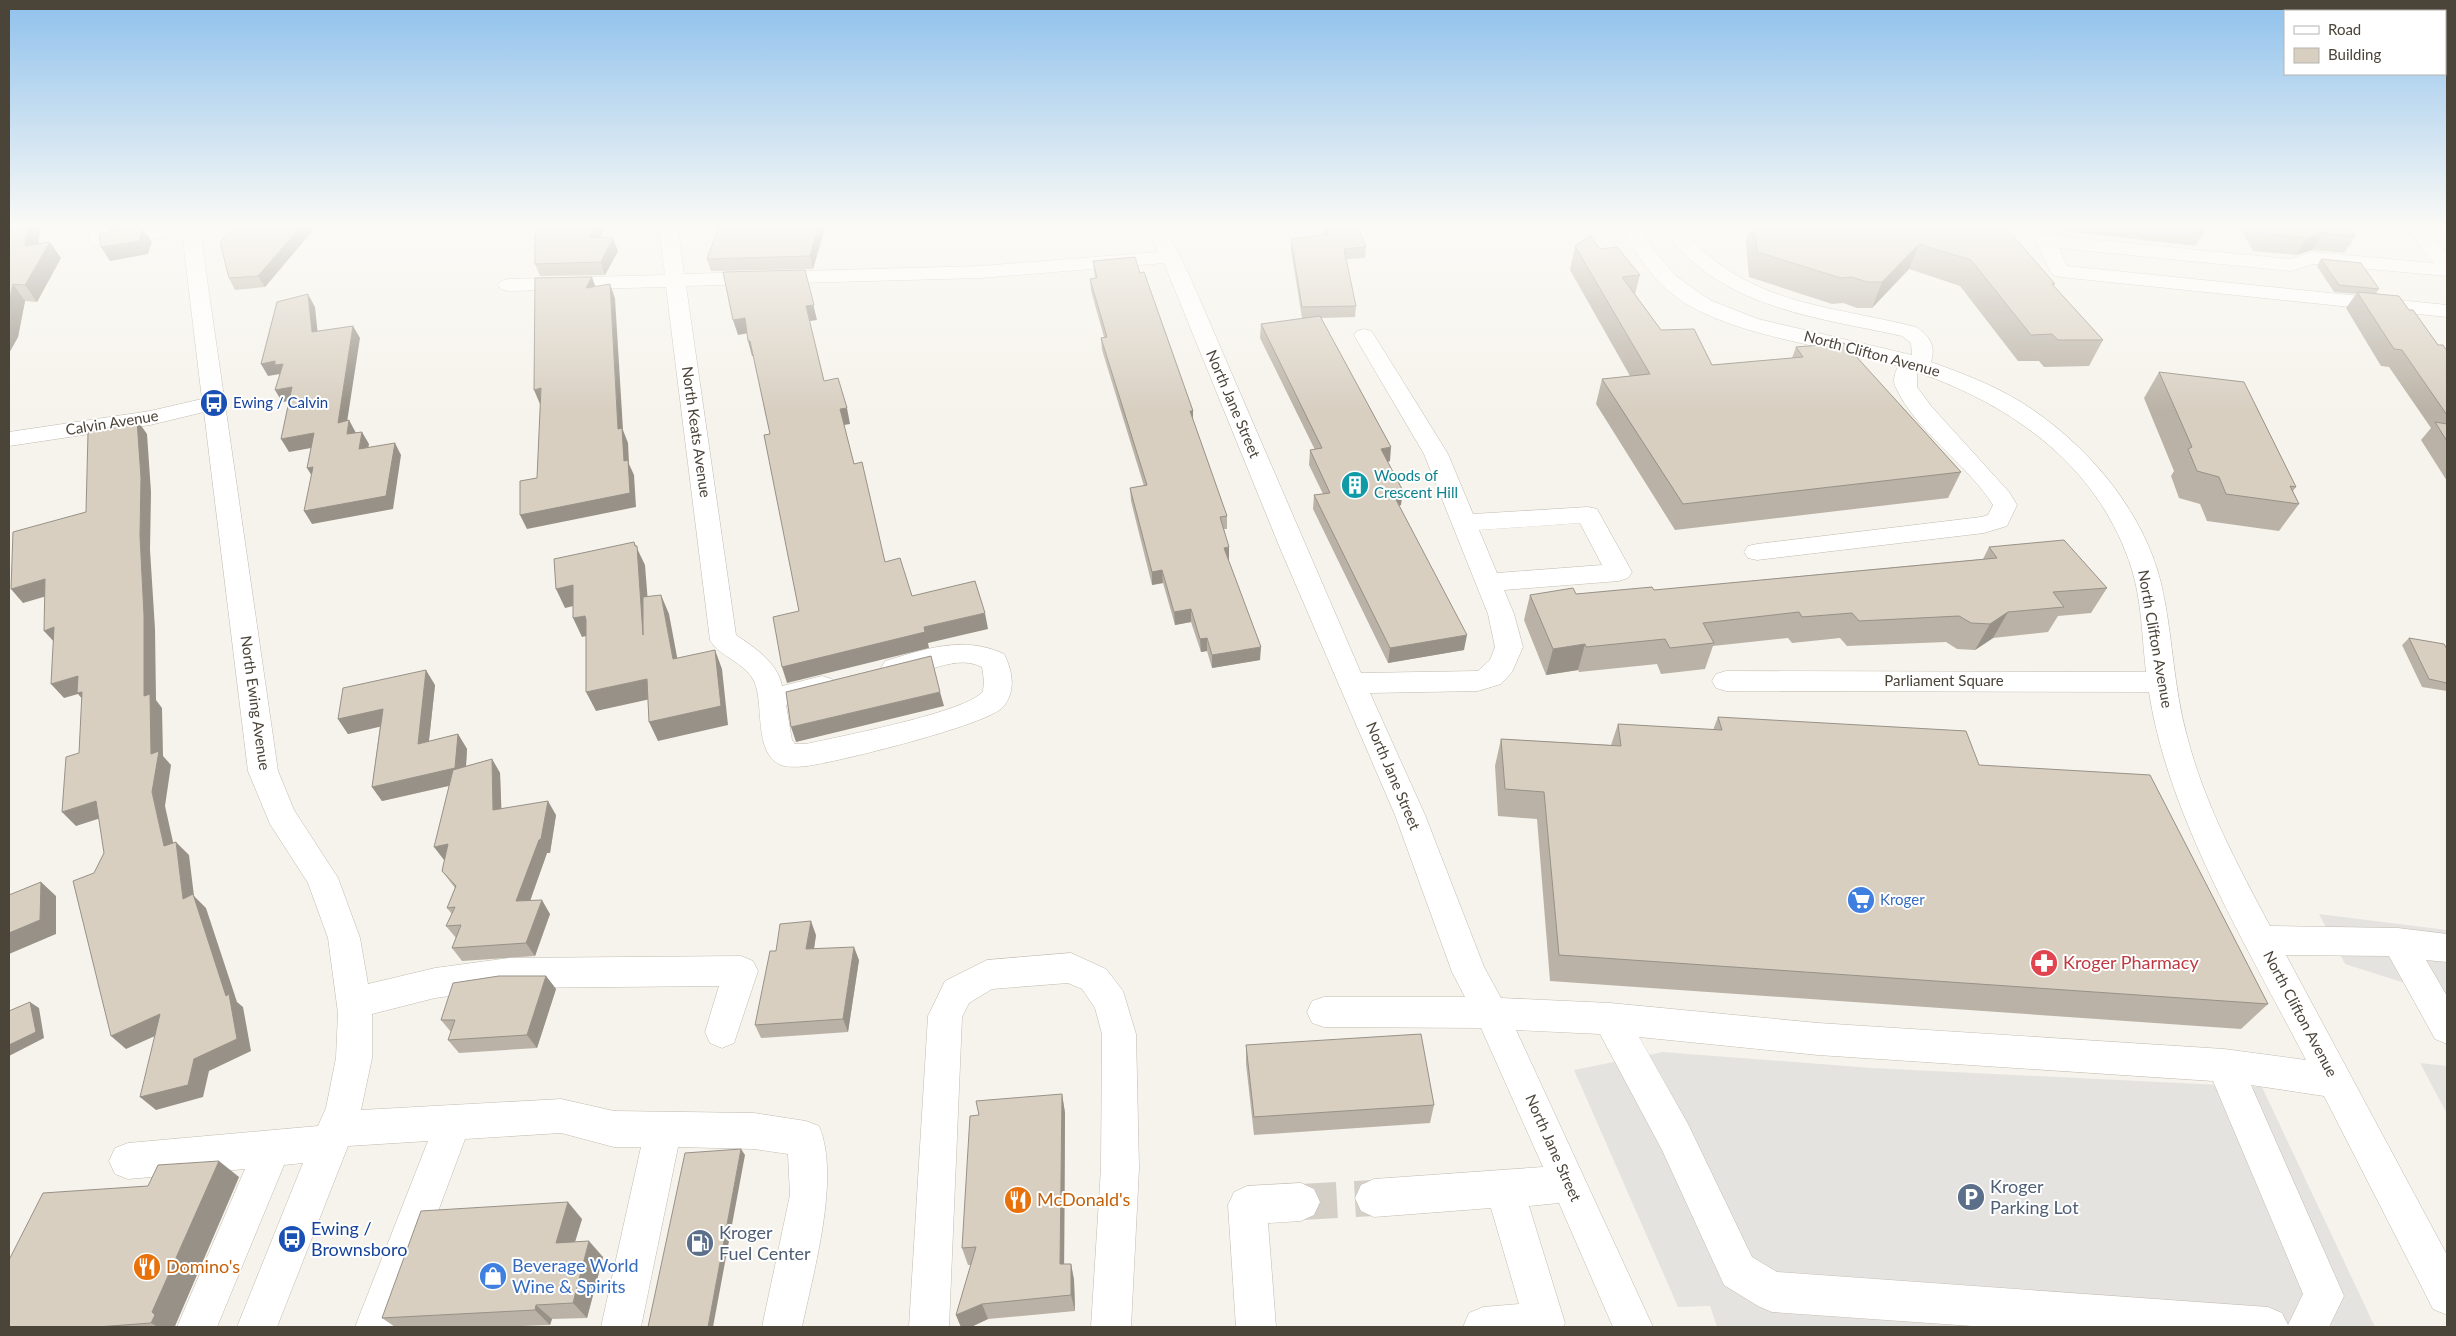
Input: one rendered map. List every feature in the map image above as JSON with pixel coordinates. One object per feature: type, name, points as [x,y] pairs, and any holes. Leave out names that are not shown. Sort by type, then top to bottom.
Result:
[{"type":"street","name":"North Ewing Avenue","points":[[198,286],[264,771],[281,815],[322,878],[344,938],[354,1003],[354,1058],[344,1108],[256,1327]]},
{"type":"street","name":"North Keats Avenue","points":[[676,286],[724,640],[744,654],[767,677],[770,699]]},
{"type":"street","name":"North Jane Street","points":[[1183,286],[1410,815],[1469,972],[1491,1013],[1633,1327]]},
{"type":"street","name":"North Clifton Avenue","points":[[1677,286],[1708,307],[1758,325],[1915,363],[1968,383],[2030,418],[2067,449],[2102,490],[2126,527],[2145,572],[2161,682],[2173,740],[2192,796],[2235,890],[2447,1295]]},
{"type":"street","points":[[1742,286],[1800,307],[1909,331],[1922,340],[1923,344],[1915,363],[1905,374],[1906,387],[1923,410],[2000,496],[2005,505],[1998,520],[1984,525],[1757,552]]},
{"type":"street","points":[[2208,286],[2447,311]]},
{"type":"street","points":[[1353,683],[1478,681],[1491,677],[1502,665],[1509,647],[1501,614],[1436,454],[1364,335]]},
{"type":"street","name":"Calvin Avenue","points":[[9,440],[150,418],[214,403]]},
{"type":"street","points":[[1463,523],[1588,515],[1619,572],[1487,583]]},
{"type":"street","points":[[963,652],[983,653],[994,660],[1000,684],[992,702],[966,716],[806,755],[787,755],[778,743],[770,699],[963,652]]},
{"type":"street","name":"Parliament Square","points":[[1726,681],[2161,682]]},
{"type":"street","points":[[2261,940],[2398,942],[2447,948]]},
{"type":"street","points":[[2398,942],[2447,1028]]},
{"type":"street","points":[[929,1327],[945,1016],[957,992],[987,975],[1070,968],[1094,979],[1112,1002],[1119,1034],[1120,1168],[1111,1327]]},
{"type":"street","points":[[354,1003],[435,983],[509,973],[741,971],[722,1032]]},
{"type":"street","points":[[1324,1012],[1491,1013],[1610,1020],[1818,1039],[2224,1065],[2336,1081]]},
{"type":"street","points":[[1610,1020],[1675,1137],[1738,1271],[1772,1292],[2268,1327]]},
{"type":"street","points":[[2224,1065],[2282,1194],[2324,1296],[2307,1327]]},
{"type":"street","points":[[128,1160],[273,1148],[333,1136],[453,1123],[561,1116],[614,1129],[754,1131],[806,1139],[809,1195],[782,1327]]},
{"type":"street","points":[[375,1327],[453,1123]]},
{"type":"street","points":[[621,1327],[663,1130]]},
{"type":"street","points":[[197,1327],[273,1148]]},
{"type":"street","points":[[1374,1198],[1569,1184]]},
{"type":"street","points":[[1483,1327],[1545,1323],[1504,1190]]},
{"type":"street","points":[[1256,1327],[1247,1205],[1301,1202]]},
{"type":"shaded area","points":[[2319,914],[2447,930],[2447,1047],[2411,985],[2345,964]]},
{"type":"shaded area","name":"Kroger Parking Lot","points":[[1663,1052],[1872,1068],[2262,1087],[2375,1327],[1717,1327],[1710,1306],[1678,1307],[1574,1070]]},
{"type":"shaded area","points":[[2420,1063],[2447,1066],[2447,1114]]},
{"type":"building","points":[[9,286],[12,286],[9,302]]},
{"type":"building","points":[[535,286],[587,286],[586,288],[610,286],[618,429],[622,428],[624,461],[628,460],[630,493],[520,515],[520,481],[537,478],[541,388],[534,390]]},
{"type":"building","points":[[726,286],[809,286],[814,305],[806,306],[824,381],[838,378],[847,408],[840,409],[854,464],[862,462],[885,562],[900,558],[912,596],[975,581],[985,613],[924,627],[925,632],[782,667],[773,617],[799,611],[764,435],[770,434],[750,341],[748,341],[745,318],[733,320]]},
{"type":"building","points":[[1092,286],[1149,286],[1193,411],[1190,411],[1227,516],[1220,517],[1229,547],[1224,548],[1261,647],[1212,655],[1207,638],[1200,639],[1191,609],[1174,612],[1162,570],[1152,572],[1130,488],[1147,485],[1101,338],[1107,337]]},
{"type":"building","points":[[1299,286],[1352,286],[1356,306],[1302,307]]},
{"type":"building","points":[[1599,286],[1629,286],[1661,330],[1694,329],[1712,365],[1803,357],[1796,347],[1844,343],[1961,472],[1683,504],[1602,379],[1650,374]]},
{"type":"building","points":[[1992,286],[2054,286],[2103,340],[2058,340],[2052,334],[2031,335]]},
{"type":"building","points":[[2352,286],[2377,286],[2379,289]]},
{"type":"building","points":[[2357,292],[2399,296],[2409,310],[2413,310],[2438,345],[2443,345],[2447,351],[2447,415],[2402,350],[2394,349]]},
{"type":"building","points":[[308,294],[312,332],[353,326],[338,423],[349,420],[347,434],[362,432],[359,449],[395,443],[386,496],[304,511],[313,467],[307,468],[314,433],[281,439],[292,387],[275,390],[283,364],[275,365],[275,361],[261,364],[277,302]]},
{"type":"building","name":"Woods of Crescent Hill","points":[[1320,316],[1391,447],[1381,449],[1403,491],[1392,492],[1467,635],[1390,648],[1314,495],[1330,493],[1310,450],[1322,448],[1261,324]]},
{"type":"building","points":[[2159,372],[2244,382],[2296,487],[2290,486],[2299,504],[2226,494],[2219,477],[2197,471],[2188,449],[2192,447]]},
{"type":"building","points":[[137,420],[141,478],[140,536],[144,615],[144,696],[150,694],[151,754],[159,751],[152,792],[164,846],[176,842],[183,899],[193,894],[226,996],[229,994],[237,1039],[194,1059],[188,1085],[140,1097],[160,1014],[111,1036],[73,881],[94,873],[104,853],[96,801],[62,812],[66,757],[79,753],[82,692],[77,693],[78,676],[51,684],[54,627],[44,631],[45,579],[11,589],[13,532],[86,512],[88,433]]},
{"type":"building","points":[[2435,422],[2447,424],[2447,441]]},
{"type":"building","points":[[2064,540],[2107,588],[2053,592],[2064,607],[2008,612],[1990,624],[1971,623],[1959,616],[1859,621],[1852,613],[1802,617],[1799,612],[1703,623],[1714,643],[1670,648],[1665,639],[1586,647],[1585,644],[1553,649],[1530,595],[1573,588],[1576,594],[1652,587],[1654,590],[1997,558],[1989,547]]},
{"type":"building","points":[[634,542],[635,546],[637,546],[643,635],[643,597],[661,595],[673,659],[715,650],[721,706],[649,722],[647,679],[586,692],[586,620],[585,616],[573,618],[573,585],[556,589],[554,559]]},
{"type":"building","points":[[2409,638],[2444,644],[2447,649],[2447,683],[2429,679]]},
{"type":"building","points":[[931,656],[940,692],[791,727],[786,692]]},
{"type":"building","points":[[426,670],[418,744],[458,734],[455,768],[372,787],[383,709],[338,719],[343,688]]},
{"type":"building","name":"Kroger","points":[[1718,717],[1966,731],[1979,765],[2150,775],[2268,1004],[1559,955],[1544,792],[1505,789],[1501,739],[1621,746],[1618,724],[1722,730]]},
{"type":"building","points":[[492,759],[493,810],[548,801],[541,839],[516,901],[542,900],[526,943],[452,948],[461,925],[446,926],[455,907],[447,908],[456,886],[442,871],[448,844],[434,847],[453,770]]},
{"type":"building","points":[[41,882],[40,920],[9,933],[9,895]]},
{"type":"building","points":[[811,921],[806,949],[854,947],[843,1019],[755,1025],[770,951],[776,951],[780,924]]},
{"type":"building","points":[[499,976],[546,976],[527,1035],[448,1040],[455,1020],[441,1020],[453,983]]},
{"type":"building","points":[[30,1002],[36,1032],[9,1045],[9,1011]]},
{"type":"building","points":[[1421,1034],[1434,1105],[1254,1117],[1246,1045]]},
{"type":"building","name":"McDonald's","points":[[1062,1094],[1060,1264],[1071,1264],[1071,1295],[982,1304],[956,1315],[976,1247],[962,1248],[970,1116],[979,1115],[976,1101]]},
{"type":"building","name":"Kroger Fuel Center","points":[[741,1149],[708,1327],[648,1327],[685,1153]]},
{"type":"building","points":[[219,1161],[152,1312],[155,1315],[151,1323],[97,1327],[9,1327],[9,1260],[43,1193],[148,1186],[158,1165]]},
{"type":"building","name":"Beverage World Wine & Spirits","points":[[568,1202],[556,1243],[589,1241],[573,1303],[536,1305],[535,1310],[382,1318],[421,1211]]},
{"type":"tunnel","points":[[1301,1202],[1374,1198]]},
{"type":"place","name":"Ewing / Calvin","points":[[214,403]]},
{"type":"place","name":"Woods of Crescent Hill","points":[[1355,485]]},
{"type":"place","name":"Kroger","points":[[1861,900]]},
{"type":"place","name":"Kroger Pharmacy","points":[[2044,963]]},
{"type":"place","name":"Kroger Parking Lot","points":[[1971,1197]]},
{"type":"place","name":"McDonald's","points":[[1018,1200]]},
{"type":"place","name":"Ewing / Brownsboro","points":[[292,1239]]},
{"type":"place","name":"Kroger Fuel Center","points":[[700,1243]]},
{"type":"place","name":"Domino's","points":[[147,1267]]},
{"type":"place","name":"Beverage World Wine & Spirits","points":[[493,1276]]}]
